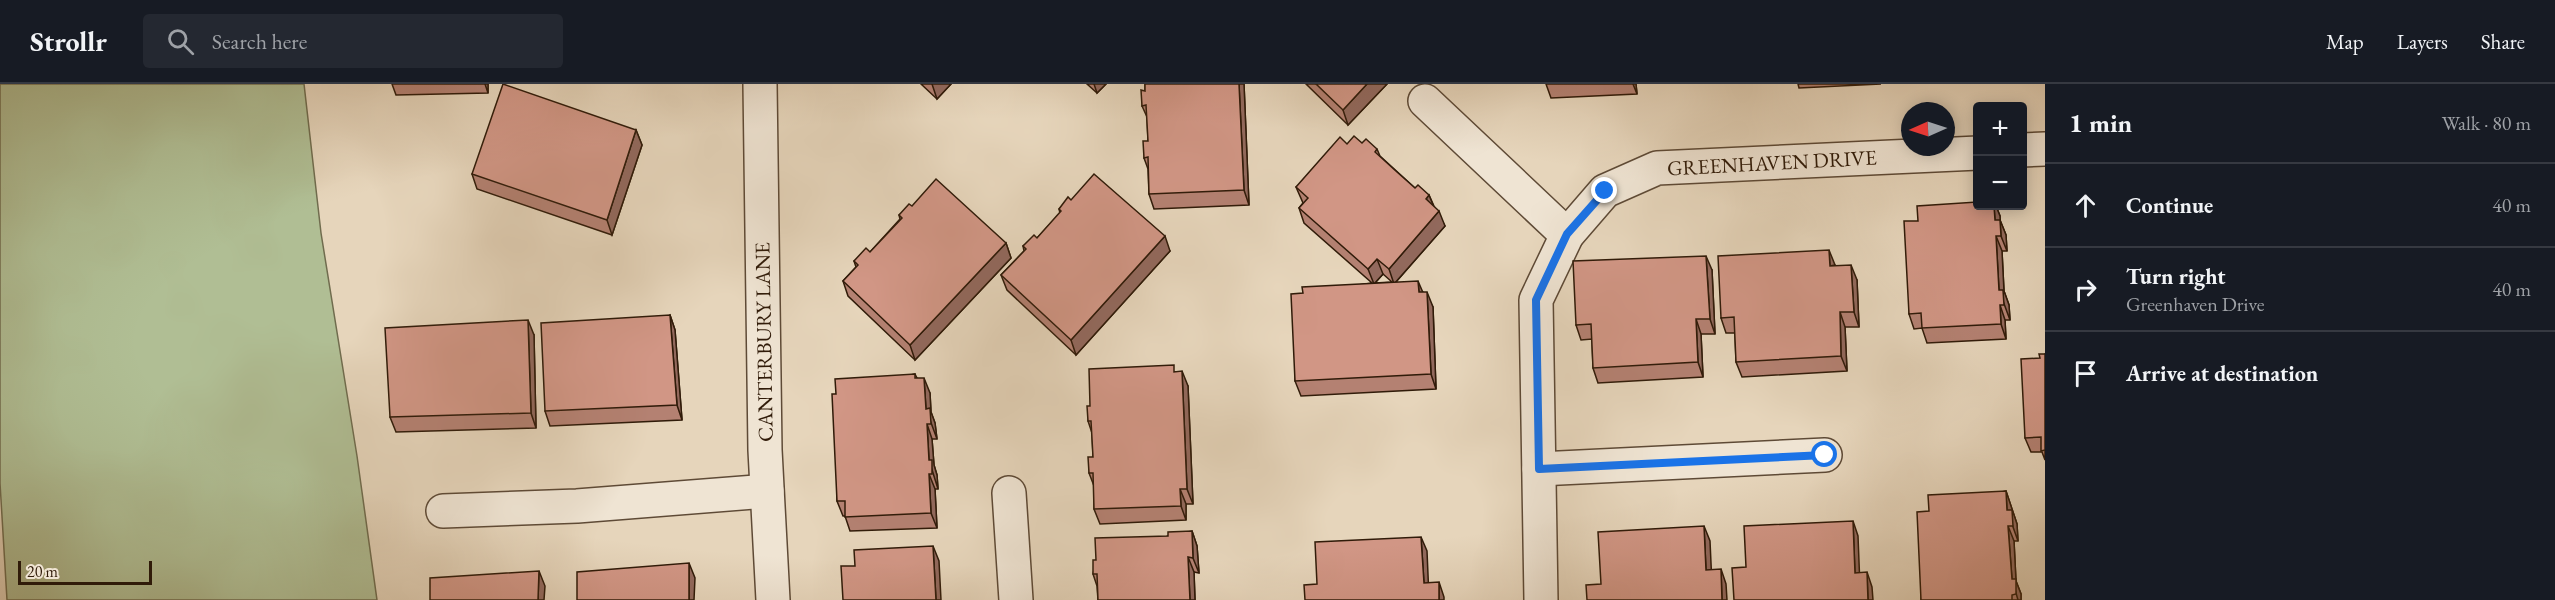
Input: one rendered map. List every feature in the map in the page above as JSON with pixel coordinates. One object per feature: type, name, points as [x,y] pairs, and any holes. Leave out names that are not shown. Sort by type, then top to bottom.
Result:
[{"type":"street","name":"CANTERBURY LANE","points":[[760,84],[767,491],[773,600]]},
{"type":"street","points":[[1425,101],[1567,234]]},
{"type":"street","points":[[2027,150],[2045,149]]},
{"type":"street","name":"GREENHAVEN DRIVE","points":[[1541,600],[1536,300],[1567,234],[1605,191],[1658,168],[1973,153]]},
{"type":"street","points":[[1539,469],[1825,455]]},
{"type":"street","points":[[443,511],[577,506],[767,491]]},
{"type":"street","points":[[1009,493],[1016,600]]},
{"type":"green space","points":[[0,84],[304,84],[321,233],[357,456],[377,600],[7,600],[0,483]]},
{"type":"building","points":[[503,84],[636,130],[607,220],[472,174]]},
{"type":"building","points":[[1145,84],[1239,84],[1244,190],[1149,194],[1148,157],[1144,158],[1143,141],[1148,141],[1146,105],[1142,106],[1141,90],[1145,91]]},
{"type":"building","points":[[1316,84],[1367,84],[1343,110]]},
{"type":"building","points":[[1354,136],[1362,143],[1366,139],[1377,149],[1375,152],[1415,188],[1418,185],[1429,195],[1426,199],[1439,211],[1389,269],[1377,259],[1368,269],[1299,208],[1308,198],[1296,187],[1340,137],[1347,144]]},
{"type":"building","points":[[1094,174],[1165,236],[1071,340],[1001,275],[1026,249],[1023,246],[1034,235],[1037,238],[1061,211],[1059,209],[1068,197],[1071,200]]},
{"type":"building","points":[[936,179],[1006,243],[910,345],[843,281],[858,265],[854,261],[866,248],[870,252],[902,218],[899,215],[909,204],[912,206]]},
{"type":"building","points":[[1973,202],[1973,210],[1994,210],[1995,220],[2000,220],[2001,236],[1996,236],[1999,290],[2003,290],[2004,305],[2000,305],[2001,324],[1922,328],[1921,313],[1909,314],[1904,221],[1918,221],[1917,206]]},
{"type":"building","points":[[1829,250],[1830,266],[1851,265],[1854,312],[1840,312],[1841,356],[1736,362],[1734,317],[1721,318],[1718,256]]},
{"type":"building","points":[[1706,256],[1710,319],[1696,319],[1698,362],[1593,368],[1591,324],[1576,325],[1573,261]]},
{"type":"building","points":[[1418,281],[1419,292],[1427,292],[1431,374],[1295,381],[1291,294],[1303,293],[1302,287]]},
{"type":"building","points":[[670,315],[677,405],[545,411],[541,323]]},
{"type":"building","points":[[528,320],[531,413],[390,417],[385,328]]},
{"type":"building","points":[[2039,354],[2045,354],[2045,450],[2041,451],[2041,437],[2025,438],[2021,359],[2040,358]]},
{"type":"building","points":[[1174,365],[1174,372],[1182,371],[1187,489],[1180,489],[1181,506],[1094,509],[1093,473],[1089,473],[1088,457],[1093,457],[1091,421],[1088,421],[1087,406],[1090,406],[1089,369]]},
{"type":"building","points":[[915,374],[915,378],[924,378],[926,409],[930,408],[931,424],[927,424],[929,460],[932,460],[932,474],[929,474],[931,513],[845,517],[845,501],[837,501],[832,394],[836,394],[835,379]]},
{"type":"building","points":[[2006,491],[2007,510],[2012,510],[2013,526],[2008,526],[2012,579],[2016,579],[2016,594],[2012,595],[2012,600],[1921,600],[1917,512],[1929,511],[1928,495]]},
{"type":"building","points":[[1853,521],[1855,573],[1867,572],[1868,600],[1734,600],[1732,568],[1746,567],[1744,526]]},
{"type":"building","points":[[1704,526],[1706,570],[1721,569],[1722,600],[1587,600],[1586,585],[1601,584],[1598,532]]},
{"type":"building","points":[[1192,531],[1193,558],[1188,557],[1190,600],[1098,600],[1097,574],[1093,574],[1093,560],[1096,560],[1095,538],[1168,536],[1168,532]]},
{"type":"building","points":[[1421,537],[1424,583],[1439,582],[1439,600],[1305,600],[1304,585],[1317,584],[1315,542]]},
{"type":"building","points":[[933,546],[936,600],[843,600],[841,566],[855,566],[854,550]]},
{"type":"building","points":[[689,563],[689,600],[577,600],[577,572]]},
{"type":"building","points":[[539,571],[538,600],[430,600],[430,578]]},
{"type":"route","points":[[1605,191],[1567,234],[1536,300],[1539,469],[1825,455]]}]
